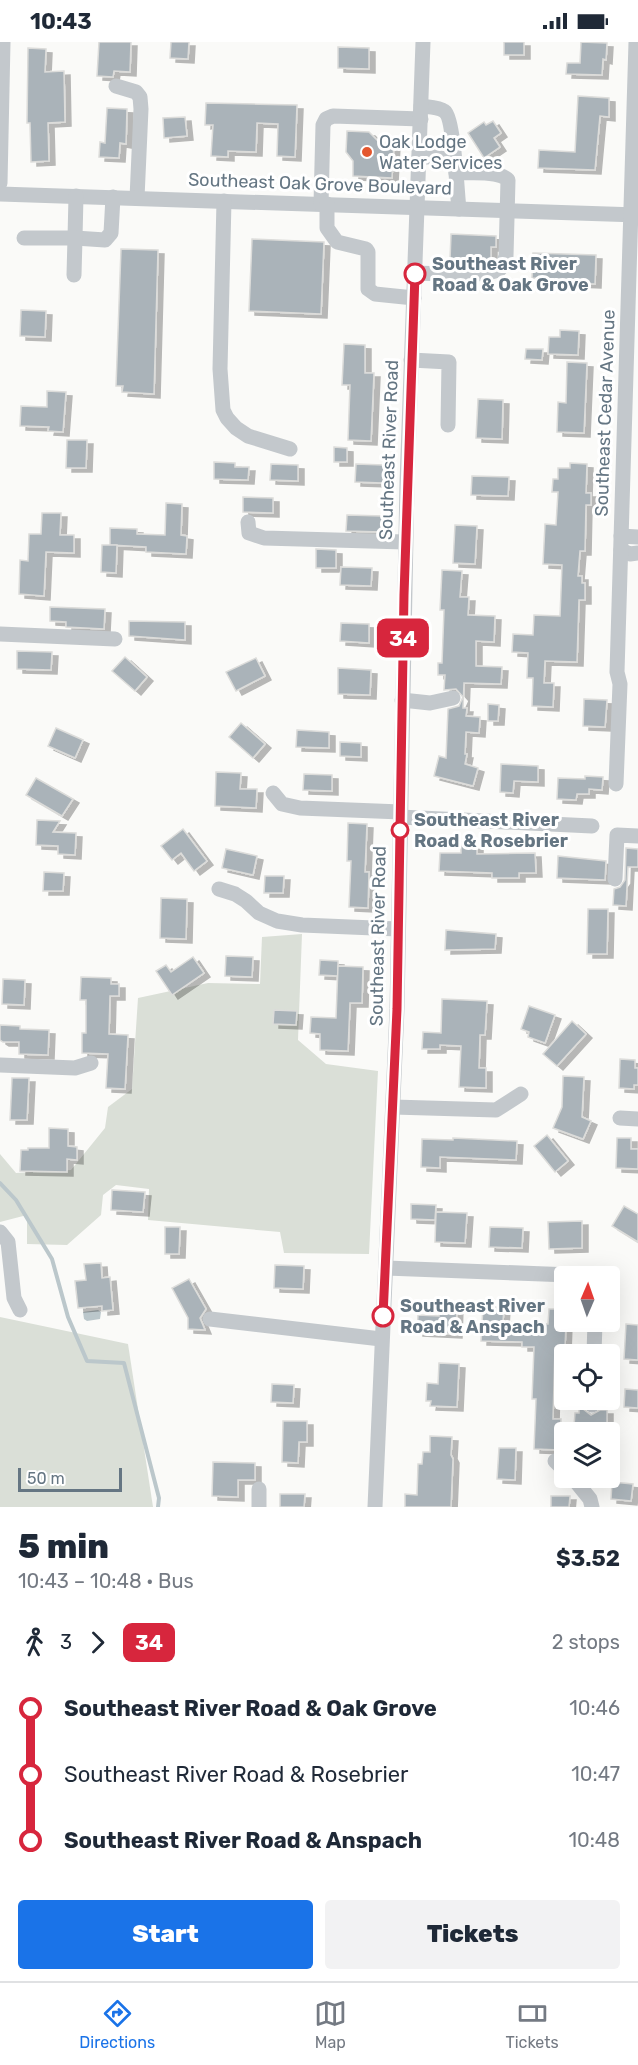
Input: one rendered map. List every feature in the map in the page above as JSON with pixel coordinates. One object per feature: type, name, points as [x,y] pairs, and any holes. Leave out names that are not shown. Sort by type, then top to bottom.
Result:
[{"type":"street","points":[[0,183],[3,42]]},
{"type":"street","name":"Southeast River Road","points":[[375,1507],[393,1107],[405,542],[423,42]]},
{"type":"street","name":"Southeast Cedar Avenue","points":[[616,784],[620,684],[617,672],[621,543],[631,425],[636,42]]},
{"type":"street","points":[[116,86],[136,92],[140,97],[137,198]]},
{"type":"street","points":[[414,298],[375,294],[368,289],[368,252],[366,249],[337,242],[327,228],[324,204],[323,125],[326,119],[333,116],[444,110],[448,115],[459,208]]},
{"type":"street","points":[[419,156],[454,157]]},
{"type":"street","points":[[415,273],[485,273],[499,270],[503,266],[506,256],[508,180],[497,174],[456,173]]},
{"type":"street","name":"Southeast Oak Grove Boulevard","points":[[0,194],[634,215]]},
{"type":"street","points":[[74,276],[76,196]]},
{"type":"street","points":[[24,238],[105,240],[111,232],[113,197]]},
{"type":"street","points":[[224,201],[220,369],[223,410],[236,428],[248,436],[290,449]]},
{"type":"street","points":[[411,360],[449,362],[448,425]]},
{"type":"street","points":[[248,522],[249,533],[264,538],[405,542]]},
{"type":"street","points":[[638,537],[621,543],[630,554],[638,553]]},
{"type":"street","points":[[0,634],[115,639]]},
{"type":"street","points":[[402,700],[430,703],[453,698]]},
{"type":"street","points":[[273,793],[282,804],[300,808],[592,826]]},
{"type":"street","points":[[615,879],[617,836],[638,836]]},
{"type":"street","points":[[219,889],[235,894],[259,913],[277,921],[302,925],[398,929]]},
{"type":"street","points":[[0,1065],[75,1068],[91,1063]]},
{"type":"street","points":[[393,1107],[496,1110],[521,1094]]},
{"type":"street","points":[[620,1118],[638,1119]]},
{"type":"street","points":[[0,1232],[8,1242],[14,1298],[20,1310]]},
{"type":"street","points":[[386,1268],[554,1274]]},
{"type":"street","points":[[210,1319],[381,1340]]},
{"type":"street","points":[[581,1488],[590,1499],[592,1507]]},
{"type":"street","points":[[259,1489],[259,1507]]},
{"type":"shaded area","points":[[302,934],[298,1040],[326,1064],[378,1071],[369,1254],[284,1253],[280,1232],[148,1220],[149,1189],[116,1185],[103,1195],[101,1215],[67,1245],[27,1244],[27,1215],[0,1222],[0,1154],[16,1173],[71,1170],[105,1128],[108,1107],[132,1089],[138,998],[208,983],[260,984],[262,937]]},
{"type":"shaded area","points":[[98,1310],[101,1312],[100,1319],[87,1321],[84,1319],[83,1312]]},
{"type":"shaded area","points":[[0,1317],[128,1344],[153,1507],[0,1507]]},
{"type":"building","points":[[99,42],[131,42],[130,72],[114,71],[113,77],[97,76]]},
{"type":"building","points":[[171,42],[189,42],[188,59],[170,58]]},
{"type":"building","points":[[504,42],[524,42],[524,55],[504,55]]},
{"type":"building","points":[[581,42],[607,43],[602,75],[566,74],[567,63],[580,63]]},
{"type":"building","points":[[338,47],[369,48],[369,69],[338,68]]},
{"type":"building","points":[[28,48],[46,49],[45,72],[64,71],[65,122],[48,123],[49,161],[31,162],[30,123],[27,123]]},
{"type":"building","points":[[578,96],[609,98],[609,117],[600,116],[595,170],[538,168],[539,150],[575,152]]},
{"type":"building","points":[[206,103],[297,105],[295,157],[277,156],[278,124],[257,123],[256,152],[228,151],[228,157],[211,156],[213,125],[205,125]]},
{"type":"building","points":[[107,108],[127,109],[126,144],[120,143],[119,158],[99,157],[100,142],[105,143]]},
{"type":"building","points":[[185,117],[187,136],[164,138],[163,118]]},
{"type":"building","points":[[493,121],[501,133],[494,138],[500,147],[484,158],[468,133],[484,122],[486,125]]},
{"type":"building","points":[[347,131],[369,132],[379,142],[394,143],[392,178],[353,176],[353,161],[346,152]]},
{"type":"building","points":[[451,234],[496,236],[496,247],[491,247],[491,262],[450,260]]},
{"type":"building","points":[[252,239],[324,242],[321,314],[249,311]]},
{"type":"building","points":[[121,249],[158,250],[154,394],[122,392],[123,386],[116,386]]},
{"type":"building","points":[[533,253],[596,255],[595,284],[573,283],[573,280],[532,278]]},
{"type":"building","points":[[21,310],[46,311],[45,337],[20,336]]},
{"type":"building","points":[[560,330],[579,331],[578,355],[548,354],[549,337],[560,337]]},
{"type":"building","points":[[344,344],[365,345],[365,373],[374,373],[371,441],[348,440],[350,385],[342,385]]},
{"type":"building","points":[[526,349],[543,349],[542,360],[525,359]]},
{"type":"building","points":[[567,362],[587,363],[584,433],[557,432],[558,402],[566,403]]},
{"type":"building","points":[[47,391],[66,392],[63,432],[48,431],[49,427],[20,426],[21,406],[47,407]]},
{"type":"building","points":[[478,399],[503,400],[502,439],[476,438]]},
{"type":"building","points":[[67,440],[87,440],[86,468],[66,468]]},
{"type":"building","points":[[334,447],[347,448],[347,462],[334,462]]},
{"type":"building","points":[[214,462],[235,463],[235,467],[249,467],[248,480],[214,479]]},
{"type":"building","points":[[570,463],[587,464],[586,493],[591,493],[591,505],[586,505],[585,551],[580,551],[578,576],[582,576],[582,583],[585,583],[585,600],[579,600],[577,662],[545,661],[544,683],[554,683],[553,707],[532,706],[533,678],[527,678],[528,653],[512,652],[513,634],[533,635],[534,615],[560,616],[562,565],[543,564],[545,524],[556,525],[558,492],[552,492],[553,479],[558,479],[558,468],[570,468]]},
{"type":"building","points":[[271,464],[298,465],[298,481],[270,480]]},
{"type":"building","points":[[356,464],[384,465],[383,483],[355,482]]},
{"type":"building","points":[[472,476],[509,477],[508,496],[471,495]]},
{"type":"building","points":[[243,497],[273,498],[273,513],[243,512]]},
{"type":"building","points":[[166,503],[182,504],[181,535],[187,536],[186,554],[146,552],[146,547],[110,545],[110,528],[137,529],[137,534],[165,535]]},
{"type":"building","points":[[42,513],[61,513],[60,535],[74,535],[74,553],[46,552],[44,596],[19,594],[20,560],[28,561],[29,534],[41,534]]},
{"type":"building","points":[[347,515],[383,516],[382,532],[346,531]]},
{"type":"building","points":[[455,525],[477,526],[475,564],[453,563]]},
{"type":"building","points":[[102,545],[117,545],[116,573],[101,572]]},
{"type":"building","points":[[316,549],[336,550],[336,568],[316,568]]},
{"type":"building","points":[[341,567],[372,568],[371,586],[340,585]]},
{"type":"building","points":[[442,570],[462,571],[460,597],[469,597],[468,615],[495,616],[494,642],[476,641],[476,666],[502,667],[501,684],[464,683],[463,708],[467,708],[466,716],[480,717],[479,733],[466,732],[465,764],[478,768],[473,786],[434,776],[439,756],[446,758],[448,709],[459,706],[463,697],[456,689],[444,690],[445,675],[438,675],[438,663],[442,663],[444,610],[440,610]]},
{"type":"building","points":[[50,607],[105,609],[104,629],[66,627],[66,622],[50,621]]},
{"type":"building","points":[[129,621],[185,622],[185,640],[129,636]]},
{"type":"building","points":[[341,623],[369,624],[369,643],[340,641]]},
{"type":"building","points":[[17,651],[52,652],[51,670],[17,669]]},
{"type":"building","points":[[125,657],[147,677],[135,691],[112,671]]},
{"type":"building","points":[[256,658],[265,676],[236,691],[226,672]]},
{"type":"building","points":[[338,668],[371,670],[370,695],[338,694]]},
{"type":"building","points":[[584,699],[607,700],[605,727],[583,726]]},
{"type":"building","points":[[488,704],[499,705],[498,721],[488,721]]},
{"type":"building","points":[[241,723],[265,744],[253,758],[229,737]]},
{"type":"building","points":[[56,728],[83,740],[75,758],[48,746]]},
{"type":"building","points":[[297,730],[329,732],[329,748],[296,747]]},
{"type":"building","points":[[340,742],[361,743],[361,757],[340,756]]},
{"type":"building","points":[[501,764],[538,766],[538,782],[514,781],[513,793],[500,792]]},
{"type":"building","points":[[216,772],[241,773],[240,789],[257,789],[256,808],[215,806]]},
{"type":"building","points":[[304,774],[332,775],[332,791],[303,790]]},
{"type":"building","points":[[585,776],[603,777],[602,790],[589,789],[589,794],[577,794],[576,800],[557,799],[558,778],[585,779]]},
{"type":"building","points":[[36,778],[73,799],[62,816],[26,795]]},
{"type":"building","points":[[37,820],[60,821],[53,832],[76,833],[75,855],[58,854],[58,846],[36,845]]},
{"type":"building","points":[[348,823],[367,824],[365,872],[369,872],[368,908],[349,907],[351,861],[347,861]]},
{"type":"building","points":[[183,829],[207,861],[194,871],[181,853],[172,860],[161,846]]},
{"type":"building","points":[[461,842],[477,842],[477,854],[535,853],[536,873],[519,873],[519,878],[492,878],[492,873],[439,871],[440,853],[461,853]]},
{"type":"building","points":[[626,848],[638,849],[638,867],[628,867],[626,906],[613,905],[614,889],[620,887],[625,880]]},
{"type":"building","points":[[226,849],[257,856],[253,875],[222,868]]},
{"type":"building","points":[[558,856],[606,861],[605,880],[557,878]]},
{"type":"building","points":[[44,872],[64,873],[63,891],[43,891]]},
{"type":"building","points":[[265,876],[284,876],[283,893],[264,893]]},
{"type":"building","points":[[161,898],[187,899],[186,939],[160,938]]},
{"type":"building","points":[[588,909],[608,909],[607,954],[587,954]]},
{"type":"building","points":[[446,930],[496,934],[495,949],[445,950]]},
{"type":"building","points":[[226,956],[253,957],[252,977],[225,976]]},
{"type":"building","points":[[193,957],[204,973],[172,995],[156,971],[166,965],[171,972]]},
{"type":"building","points":[[320,960],[338,961],[338,976],[319,975]]},
{"type":"building","points":[[338,966],[363,967],[362,1003],[350,1003],[348,1051],[320,1050],[320,1034],[310,1033],[311,1017],[336,1018]]},
{"type":"building","points":[[81,977],[111,978],[111,984],[119,984],[119,996],[110,996],[109,1034],[128,1035],[125,1089],[106,1088],[108,1054],[82,1053],[82,1033],[86,1033],[86,1000],[80,1000]]},
{"type":"building","points":[[3,979],[25,980],[24,1005],[2,1004]]},
{"type":"building","points":[[442,999],[487,1001],[485,1035],[480,1035],[479,1068],[486,1068],[486,1088],[459,1087],[461,1046],[440,1045],[440,1049],[422,1049],[423,1032],[441,1033]]},
{"type":"building","points":[[529,1006],[555,1015],[545,1043],[528,1037],[529,1032],[521,1029]]},
{"type":"building","points":[[274,1010],[297,1011],[296,1025],[273,1024]]},
{"type":"building","points":[[572,1021],[586,1034],[557,1066],[543,1054]]},
{"type":"building","points":[[0,1025],[20,1026],[20,1029],[49,1030],[48,1055],[19,1054],[19,1042],[0,1040]]},
{"type":"building","points":[[620,1059],[635,1060],[635,1068],[638,1068],[638,1085],[634,1085],[634,1089],[619,1088]]},
{"type":"building","points":[[563,1076],[584,1077],[582,1117],[591,1121],[583,1139],[553,1128],[562,1107]]},
{"type":"building","points":[[12,1078],[29,1078],[27,1120],[10,1120]]},
{"type":"building","points":[[49,1128],[68,1129],[68,1146],[77,1147],[77,1160],[67,1159],[67,1172],[20,1171],[21,1150],[49,1148]]},
{"type":"building","points":[[547,1135],[568,1161],[555,1172],[534,1146]]},
{"type":"building","points":[[453,1138],[517,1141],[516,1160],[440,1157],[440,1168],[421,1167],[422,1139],[453,1140]]},
{"type":"building","points":[[617,1138],[631,1138],[631,1149],[638,1149],[638,1169],[616,1168]]},
{"type":"building","points":[[112,1190],[145,1192],[143,1212],[111,1210]]},
{"type":"building","points":[[411,1204],[436,1205],[435,1220],[411,1219]]},
{"type":"building","points":[[624,1206],[638,1214],[638,1242],[612,1226]]},
{"type":"building","points":[[436,1212],[467,1213],[465,1243],[435,1242]]},
{"type":"building","points":[[582,1221],[582,1248],[549,1249],[548,1222]]},
{"type":"building","points":[[165,1227],[180,1227],[179,1254],[165,1254]]},
{"type":"building","points":[[490,1227],[523,1228],[522,1248],[489,1247]]},
{"type":"building","points":[[101,1263],[102,1278],[110,1277],[113,1310],[102,1311],[102,1306],[78,1308],[75,1281],[86,1280],[84,1264]]},
{"type":"building","points":[[275,1265],[304,1266],[303,1289],[274,1288]]},
{"type":"building","points":[[189,1279],[206,1309],[200,1318],[205,1330],[188,1329],[188,1318],[172,1288]]},
{"type":"building","points":[[439,1304],[457,1305],[456,1334],[417,1332],[418,1315],[439,1316]]},
{"type":"building","points":[[483,1306],[504,1307],[503,1322],[548,1324],[549,1309],[554,1309],[554,1332],[566,1332],[565,1344],[554,1344],[553,1419],[561,1419],[561,1422],[554,1422],[554,1450],[534,1449],[536,1399],[532,1399],[534,1347],[522,1347],[522,1342],[481,1341]]},
{"type":"building","points":[[626,1324],[638,1325],[638,1360],[624,1359]]},
{"type":"building","points":[[439,1363],[459,1364],[457,1407],[430,1406],[431,1401],[426,1401],[427,1383],[438,1384]]},
{"type":"building","points":[[272,1384],[294,1385],[293,1403],[271,1402]]},
{"type":"building","points":[[625,1389],[638,1390],[638,1408],[624,1407]]},
{"type":"building","points":[[579,1410],[584,1410],[591,1415],[600,1410],[607,1410],[607,1422],[574,1422],[575,1413],[579,1413]]},
{"type":"building","points":[[283,1421],[307,1421],[307,1442],[299,1442],[298,1463],[282,1462]]},
{"type":"building","points":[[430,1436],[452,1437],[451,1507],[405,1507],[405,1494],[417,1495],[418,1464],[422,1464],[423,1452],[430,1452]]},
{"type":"building","points":[[499,1448],[516,1448],[515,1480],[497,1479]]},
{"type":"building","points":[[213,1462],[255,1463],[255,1480],[238,1480],[238,1497],[212,1496]]},
{"type":"building","points":[[620,1483],[633,1484],[631,1501],[611,1499],[612,1488],[620,1488]]},
{"type":"building","points":[[280,1494],[305,1494],[304,1507],[280,1507]]},
{"type":"building","points":[[551,1496],[570,1496],[569,1507],[551,1507]]},
{"type":"waterway","points":[[0,1183],[16,1200],[52,1259],[68,1317],[87,1361],[124,1363],[159,1498],[158,1507]]},
{"type":"bus line","name":"34","points":[[383,1316],[397,1009],[404,595],[415,274]]},
{"type":"place","name":"Oak Lodge Water Services","points":[[367,152]]},
{"type":"place","name":"Southeast River Road & Oak Grove","points":[[415,274]]},
{"type":"place","name":"Southeast River Road & Rosebrier","points":[[400,830]]},
{"type":"place","name":"Southeast River Road & Anspach","points":[[383,1316]]}]
